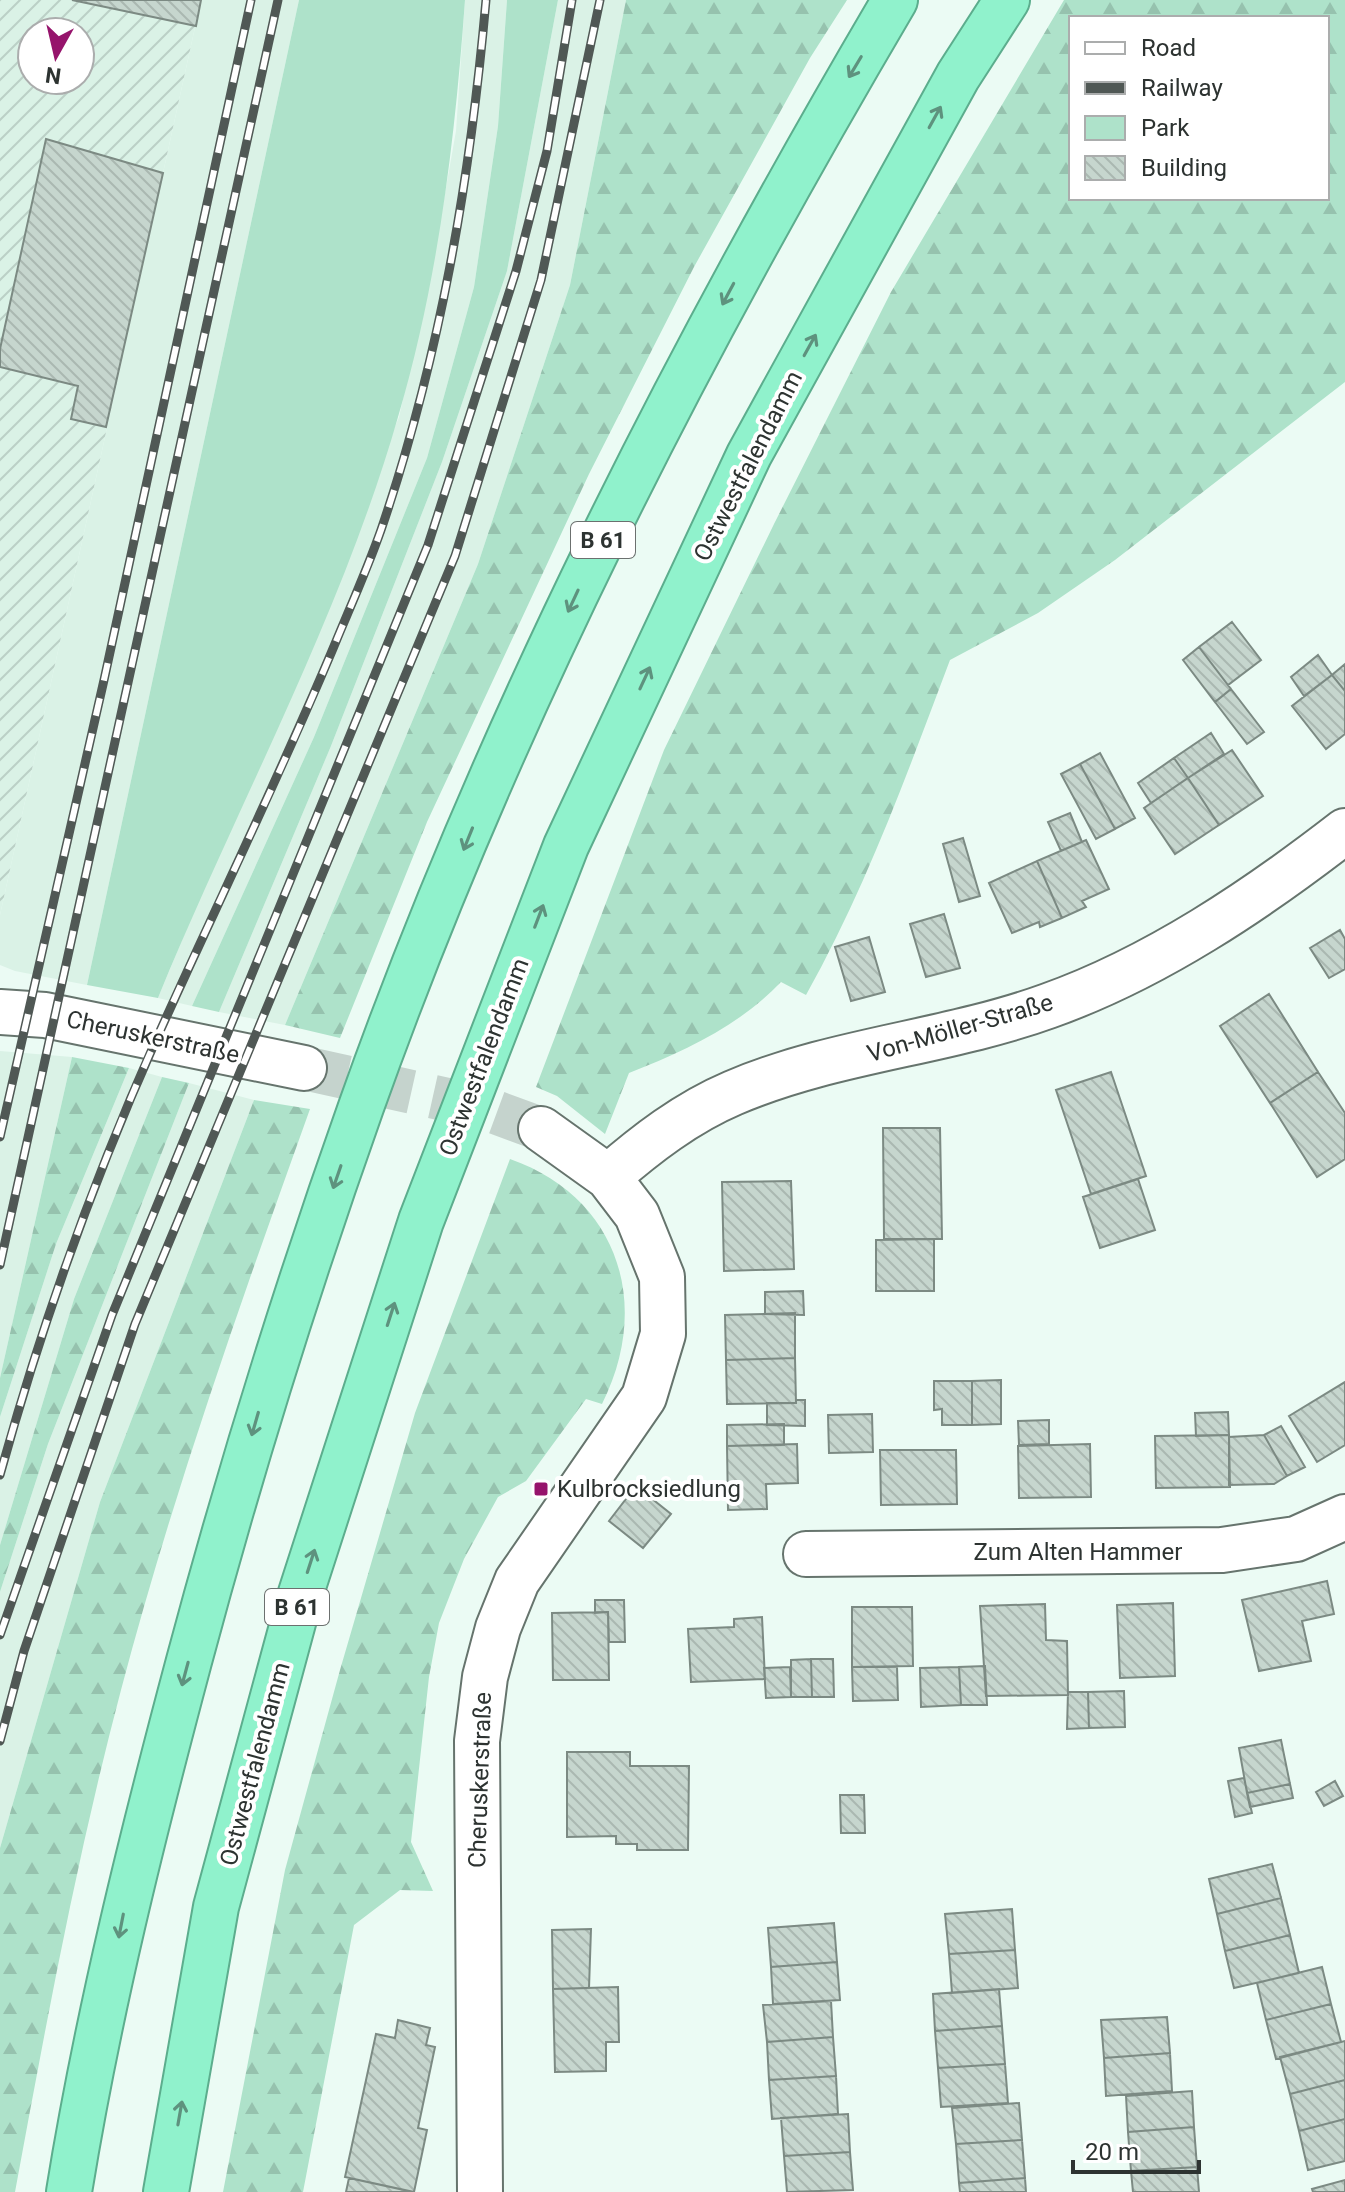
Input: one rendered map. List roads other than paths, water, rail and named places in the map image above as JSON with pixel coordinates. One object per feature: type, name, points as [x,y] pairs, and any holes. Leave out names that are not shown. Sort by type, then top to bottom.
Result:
[{"type":"highway","name":"B 61","points":[[70,2182],[131,1879],[216,1561],[272,1366],[362,1103],[483,801],[575,597],[674,395],[779,196],[895,0]]},
{"type":"highway","name":"Ostwestfalendamm","points":[[166,2191],[216,1907],[236,1832],[301,1593],[437,1180],[566,846],[749,455],[958,76],[1007,0]]},
{"type":"street","name":"Von-Möller-Straße","points":[[608,1177],[671,1126],[732,1093],[803,1069],[967,1032],[1022,1014],[1135,966],[1236,910],[1345,831]]},
{"type":"street","name":"Cheruskerstraße","points":[[0,1012],[45,1015],[304,1068]]},
{"type":"street","name":"Cheruskerstraße","points":[[480,2192],[477,1755],[485,1677],[498,1628],[517,1581],[644,1397],[663,1334],[662,1277],[637,1215],[608,1177],[541,1129]]},
{"type":"street","name":"Zum Alten Hammer","points":[[806,1554],[1222,1550],[1296,1539],[1345,1517]]},
{"type":"tunnel","points":[[304,1068],[484,1108],[541,1129]]},
{"type":"railway","points":[[0,1137],[104,680],[251,0]]},
{"type":"railway","points":[[0,1265],[278,0]]},
{"type":"railway","points":[[0,1475],[51,1309],[111,1146],[316,689],[381,530],[420,400],[450,268],[471,135],[486,0]]},
{"type":"railway","points":[[0,1635],[112,1315],[428,545],[516,271],[547,151],[572,0]]},
{"type":"railway","points":[[0,1741],[24,1651],[135,1324],[455,556],[541,280],[600,0]]},
{"type":"place","name":"Kulbrocksiedlung","points":[[541,1489]]}]
